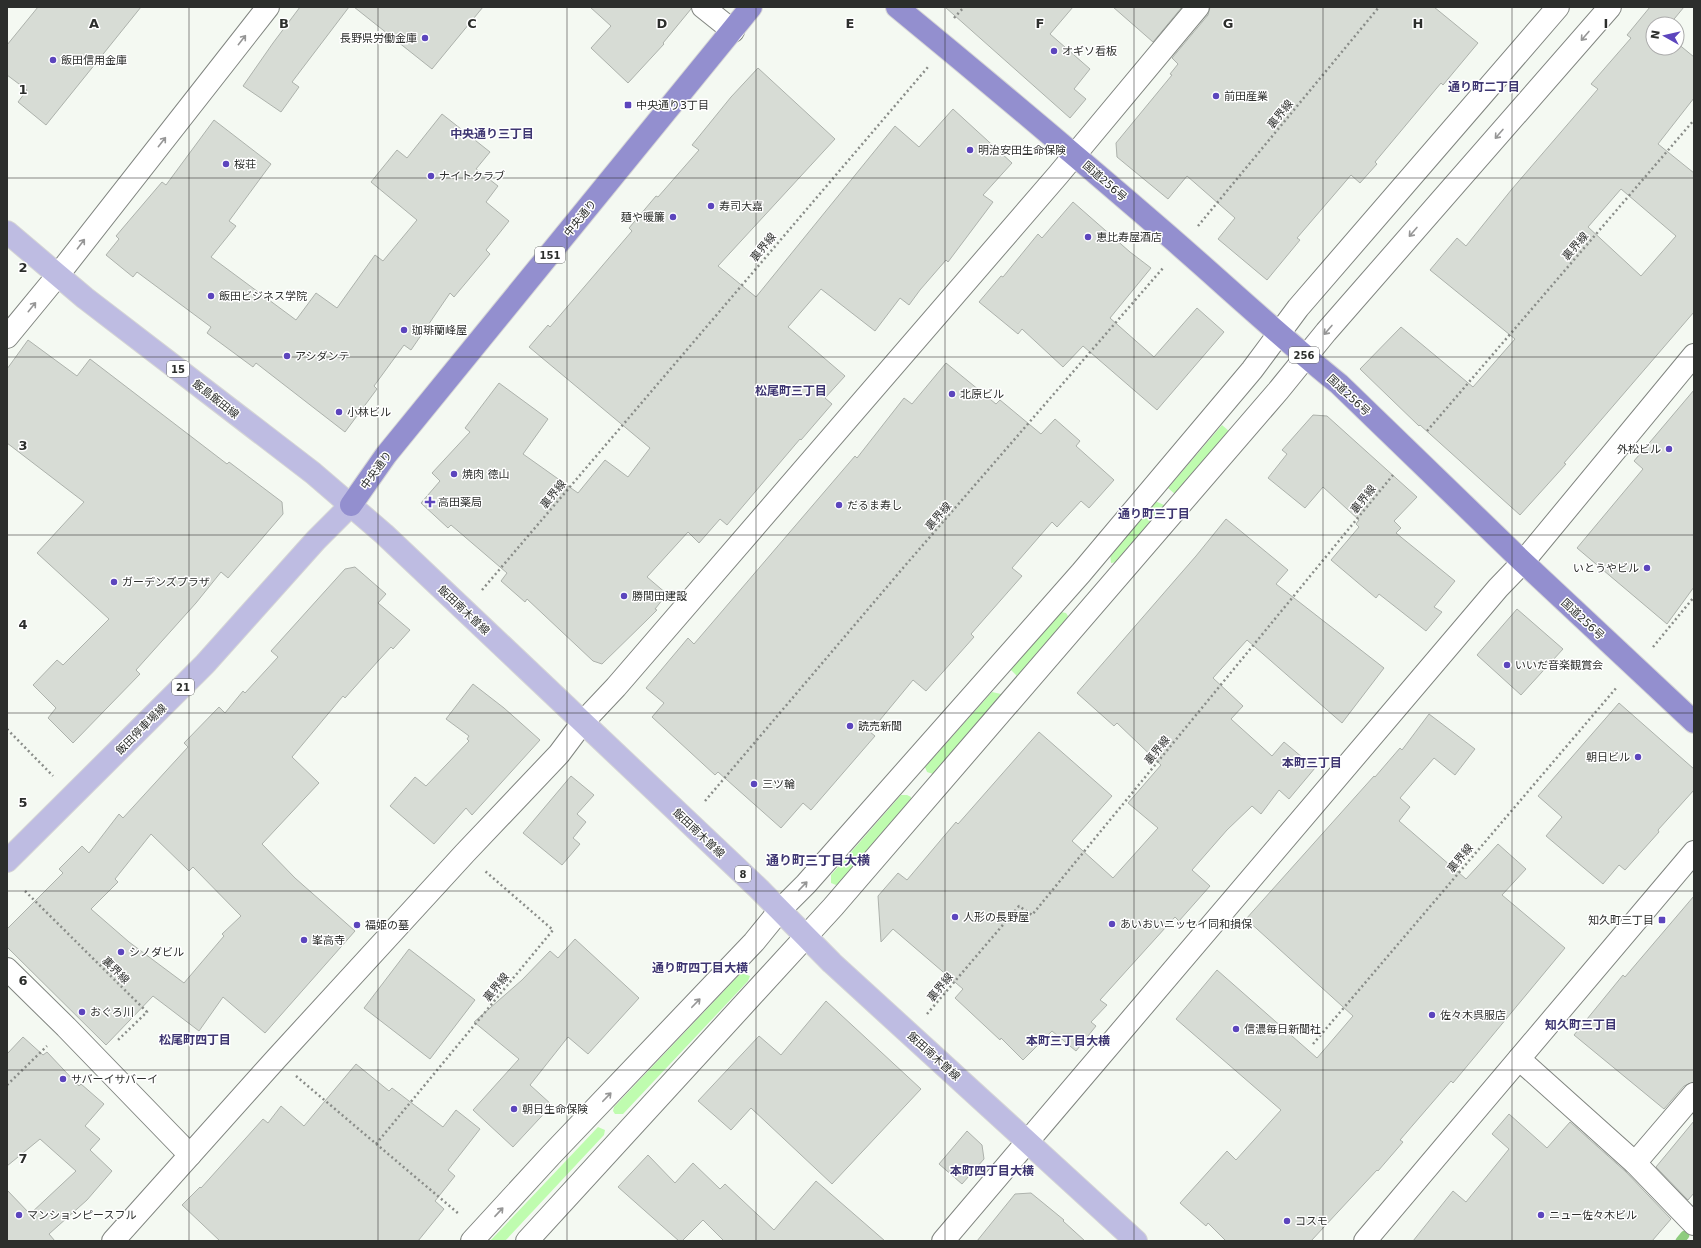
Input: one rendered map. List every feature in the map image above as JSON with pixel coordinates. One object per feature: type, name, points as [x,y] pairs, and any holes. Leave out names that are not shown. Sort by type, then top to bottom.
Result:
[{"type":"highway","name":"中央通り","points":[[351,505],[386,455],[733,31],[751,7]]},
{"type":"highway","name":"国道256号","points":[[897,7],[1075,155],[1306,357],[1339,384],[1523,562],[1694,722]]},
{"type":"main road","name":"飯島飯田線","points":[[7,232],[58,275],[313,473],[351,505]]},
{"type":"main road","name":"飯田南木曽線","points":[[351,505],[384,534],[583,722],[780,910],[832,963],[1136,1241]]},
{"type":"main road","name":"飯田停車場線","points":[[7,861],[205,664],[316,540],[351,505]]},
{"type":"street","points":[[7,337],[58,275],[268,7]]},
{"type":"street","points":[[703,7],[733,31]]},
{"type":"street","points":[[113,1241],[465,853],[559,754],[583,722],[616,688],[1075,155],[1198,7]]},
{"type":"street","points":[[472,1241],[557,1149],[754,942],[780,910],[806,884],[1081,572],[1252,370],[1298,308],[1558,7]]},
{"type":"street","points":[[527,1241],[833,907],[1306,357],[1610,7]]},
{"type":"street","points":[[943,1241],[1498,588],[1523,562],[1694,355]]},
{"type":"street","points":[[1365,1241],[1694,852]]},
{"type":"street","points":[[7,969],[66,1027],[190,1155]]},
{"type":"street","points":[[1520,1059],[1635,1163],[1694,1224]]},
{"type":"street","points":[[1635,1163],[1694,1094]]},
{"type":"path","points":[[950,23],[964,7]]},
{"type":"path","name":"裏界線","points":[[1193,231],[1379,7]]},
{"type":"path","name":"裏界線","points":[[480,592],[929,66]]},
{"type":"path","name":"裏界線","points":[[1422,437],[1694,120]]},
{"type":"path","name":"裏界線","points":[[705,802],[903,568],[1164,267]]},
{"type":"path","name":"裏界線","points":[[924,1017],[1019,906],[1032,915],[1398,469]]},
{"type":"path","points":[[1650,651],[1694,598]]},
{"type":"path","name":"裏界線","points":[[1313,1044],[1620,682]]},
{"type":"path","points":[[7,729],[55,779]]},
{"type":"path","name":"裏界線","points":[[376,1144],[553,930],[465,853]]},
{"type":"path","name":"裏界線","points":[[25,891],[147,1012],[98,1060]]},
{"type":"path","points":[[7,1085],[66,1027]]},
{"type":"path","points":[[276,1060],[462,1216]]},
{"type":"green space","points":[[1222,425],[1230,432],[1175,494],[1168,488]]},
{"type":"green space","points":[[1155,501],[1164,505],[1163,510],[1117,562],[1111,563],[1110,554]]},
{"type":"green space","points":[[1061,612],[1066,613],[1068,616],[1067,620],[1020,675],[1017,676],[1011,670],[1012,667]]},
{"type":"green space","points":[[992,692],[1001,694],[1001,698],[933,774],[927,772],[925,767]]},
{"type":"green space","points":[[901,795],[911,797],[911,803],[839,884],[836,885],[831,883],[831,875]]},
{"type":"green space","points":[[741,973],[750,976],[748,981],[623,1114],[615,1114],[613,1111],[614,1107]]},
{"type":"green space","points":[[598,1127],[605,1130],[604,1135],[505,1241],[490,1241]]},
{"type":"building","name":"飯田信用金庫","points":[[38,7],[141,7],[46,125],[18,102],[27,90],[7,75],[7,45]]},
{"type":"building","points":[[300,7],[349,7],[292,82],[299,87],[281,112],[243,86]]},
{"type":"building","name":"長野県労働金庫","points":[[354,7],[483,7],[432,69]]},
{"type":"building","points":[[590,7],[691,7],[691,9],[663,43],[664,44],[628,83],[591,48],[611,26]]},
{"type":"building","points":[[945,7],[1073,7],[1050,34],[1090,69],[1074,89],[1086,99],[1070,118]]},
{"type":"building","points":[[1113,7],[1182,7],[1153,42]]},
{"type":"building","points":[[1210,7],[1434,7],[1478,43],[1443,85],[1441,83],[1375,162],[1377,164],[1360,183],[1351,175],[1297,238],[1300,240],[1267,280],[1218,239],[1235,218],[1187,176],[1168,199],[1117,157],[1116,143],[1172,75],[1170,74],[1178,64],[1172,58],[1208,15]]},
{"type":"building","points":[[1650,7],[1684,7],[1677,16],[1645,16],[1645,56],[1685,56],[1685,50],[1694,57],[1694,98],[1658,144],[1694,173],[1694,312],[1564,463],[1566,464],[1520,515],[1420,425],[1419,426],[1360,369],[1401,327],[1473,387],[1515,339],[1430,270],[1457,238],[1466,246],[1512,189],[1598,89],[1591,84],[1631,38],[1627,35]],"holes":[[[1621,189],[1676,236],[1641,276],[1588,227]]]},
{"type":"building","points":[[758,68],[835,139],[718,266],[756,297],[895,126],[919,147],[953,109],[1012,163],[983,195],[993,202],[948,262],[946,260],[909,305],[900,298],[875,331],[821,289],[788,327],[845,376],[825,398],[832,404],[801,440],[800,439],[727,525],[720,519],[699,543],[688,532],[647,577],[667,594],[655,609],[657,610],[602,664],[593,661],[527,599],[525,602],[501,581],[507,573],[451,525],[448,528],[421,503],[440,481],[432,473],[470,432],[465,428],[499,383],[548,419],[523,454],[578,493],[605,460],[628,477],[650,448],[529,347],[548,325],[550,327],[632,231],[629,228],[656,196],[658,197],[699,150],[692,145],[731,97]]},
{"type":"building","points":[[442,114],[490,152],[476,169],[498,186],[486,202],[509,221],[486,250],[490,254],[454,297],[450,293],[411,350],[404,345],[374,386],[377,389],[345,432],[256,363],[253,367],[207,333],[211,327],[137,272],[133,277],[106,255],[119,239],[116,236],[162,182],[166,185],[214,120],[271,164],[229,221],[236,226],[211,257],[296,320],[316,293],[337,308],[375,255],[383,261],[417,220],[371,182],[397,150],[407,158]]},
{"type":"building","points":[[1073,202],[1130,252],[1151,268],[1110,318],[1154,357],[1197,308],[1224,332],[1157,410],[1083,346],[1063,367],[1022,329],[1018,334],[979,302],[1001,276],[1003,277],[1038,234],[1042,238]]},
{"type":"building","points":[[28,340],[77,376],[90,359],[227,464],[229,462],[282,502],[283,514],[228,578],[221,572],[196,603],[136,670],[140,674],[73,743],[48,718],[56,708],[33,685],[57,660],[63,665],[109,619],[37,553],[84,502],[7,443],[7,369]]},
{"type":"building","points":[[946,363],[996,404],[1000,400],[1041,434],[1055,419],[1080,441],[1076,446],[1114,480],[1089,508],[1081,501],[1057,527],[1052,522],[1012,568],[1022,576],[971,634],[974,637],[926,691],[913,680],[870,732],[875,736],[811,810],[803,803],[781,828],[718,772],[715,775],[652,717],[664,703],[646,688],[688,638],[694,644],[855,456],[857,458],[904,398],[912,404]]},
{"type":"building","points":[[1694,390],[1694,587],[1667,624],[1577,548],[1643,469],[1634,461]]},
{"type":"building","points":[[1313,415],[1327,416],[1417,497],[1394,521],[1401,528],[1396,533],[1455,581],[1434,607],[1442,612],[1426,631],[1379,594],[1376,598],[1331,560],[1359,527],[1356,524],[1359,520],[1323,487],[1305,508],[1268,478],[1287,454],[1282,450]]},
{"type":"building","points":[[1226,519],[1288,570],[1276,584],[1384,668],[1342,723],[1247,640],[1213,678],[1243,706],[1231,719],[1272,756],[1284,742],[1315,768],[1289,799],[1279,790],[1261,814],[1252,806],[1227,830],[1192,870],[1210,886],[1179,921],[1175,917],[1100,1000],[1107,1005],[1091,1022],[1096,1026],[1076,1051],[1052,1031],[1023,1060],[1001,1038],[1000,1040],[955,998],[963,989],[893,929],[881,942],[878,896],[898,873],[907,880],[956,822],[958,824],[1039,732],[1112,796],[1072,841],[1113,878],[1158,828],[1128,803],[1161,765],[1117,723],[1114,726],[1077,693],[1196,556]]},
{"type":"building","points":[[355,567],[386,594],[378,603],[410,630],[393,649],[391,647],[345,698],[343,696],[292,757],[319,783],[262,844],[295,878],[355,931],[265,1033],[223,997],[199,1031],[153,996],[106,1045],[7,947],[7,929],[63,873],[59,869],[82,846],[89,853],[119,814],[123,818],[188,747],[184,743],[219,707],[225,713],[243,691],[245,693],[278,657],[271,651],[345,569]],"holes":[[[151,834],[189,871],[193,867],[241,916],[222,934],[224,936],[184,983],[129,942],[91,909],[118,882],[115,879]]]},
{"type":"building","points":[[1517,609],[1563,649],[1521,695],[1477,655]]},
{"type":"building","points":[[473,684],[504,708],[540,740],[472,815],[466,808],[434,844],[390,806],[415,777],[426,786],[469,741],[467,739],[469,736],[446,719]]},
{"type":"building","points":[[1619,703],[1694,769],[1694,790],[1625,870],[1619,865],[1603,884],[1546,836],[1562,817],[1538,796]]},
{"type":"building","points":[[1429,714],[1475,749],[1455,775],[1434,758],[1400,798],[1410,807],[1399,821],[1466,879],[1498,844],[1526,869],[1502,895],[1565,948],[1453,1083],[1451,1081],[1400,1140],[1403,1142],[1378,1171],[1377,1170],[1311,1241],[1226,1241],[1208,1223],[1206,1226],[1180,1203],[1227,1151],[1236,1160],[1281,1110],[1176,1019],[1217,970],[1317,1058],[1353,1016],[1246,919],[1374,776],[1375,777],[1400,748],[1402,750]]},
{"type":"building","points":[[571,776],[594,795],[577,814],[586,822],[573,838],[580,844],[562,865],[523,833]]},
{"type":"building","points":[[1694,896],[1694,1082],[1684,1086],[1664,1109],[1574,1035],[1623,975],[1625,977]]},
{"type":"building","points":[[575,939],[639,998],[588,1054],[568,1037],[530,1085],[552,1105],[513,1147],[473,1110],[519,1059],[474,1022],[522,980],[550,951],[558,958]]},
{"type":"building","points":[[409,949],[475,1000],[430,1059],[364,1008]]},
{"type":"building","points":[[826,1001],[921,1089],[832,1184],[751,1108],[731,1130],[698,1101],[759,1036],[781,1055]]},
{"type":"building","points":[[23,1037],[43,1055],[47,1052],[79,1086],[81,1084],[104,1104],[85,1126],[100,1139],[90,1150],[112,1171],[87,1200],[49,1234],[55,1241],[7,1241],[7,1190],[30,1214],[76,1171],[40,1139],[7,1166],[7,1054]]},
{"type":"building","points":[[356,1064],[389,1091],[392,1088],[443,1127],[456,1110],[480,1129],[448,1170],[455,1176],[435,1201],[444,1209],[418,1241],[220,1241],[182,1205],[200,1187],[201,1188],[263,1119],[268,1123],[281,1106],[304,1126]]},
{"type":"building","points":[[1509,1114],[1547,1148],[1570,1122],[1626,1172],[1671,1219],[1652,1241],[1413,1241],[1453,1191],[1466,1202],[1509,1149],[1492,1134]]},
{"type":"building","points":[[1694,1121],[1694,1193],[1688,1200],[1656,1167]]},
{"type":"building","points":[[967,1131],[982,1145],[984,1159],[962,1184],[939,1164]]},
{"type":"building","points":[[648,1155],[675,1183],[693,1163],[720,1189],[725,1184],[774,1230],[816,1181],[885,1241],[724,1241],[703,1220],[682,1241],[679,1241],[618,1187]]},
{"type":"building","points":[[1031,1193],[1064,1220],[1063,1221],[1085,1241],[977,1241],[1015,1194]]},
{"type":"waterway","points":[[1680,1241],[1685,1235]]},
{"type":"place","name":"長野県労働金庫","points":[[425,38]]},
{"type":"place","name":"オギソ看板","points":[[1054,51]]},
{"type":"place","name":"飯田信用金庫","points":[[53,60]]},
{"type":"place","name":"前田産業","points":[[1216,96]]},
{"type":"place","name":"中央通り3丁目","points":[[628,105]]},
{"type":"place","name":"明治安田生命保険","points":[[970,150]]},
{"type":"place","name":"桜荘","points":[[226,164]]},
{"type":"place","name":"ナイトクラブ","points":[[431,176]]},
{"type":"place","name":"寿司大嘉","points":[[711,206]]},
{"type":"place","name":"麺や暖簾","points":[[673,217]]},
{"type":"place","name":"恵比寿屋酒店","points":[[1088,237]]},
{"type":"place","name":"飯田ビジネス学院","points":[[211,296]]},
{"type":"place","name":"珈琲蘭峰屋","points":[[404,330]]},
{"type":"place","name":"アシダンテ","points":[[287,356]]},
{"type":"place","name":"北原ビル","points":[[952,394]]},
{"type":"place","name":"小林ビル","points":[[339,412]]},
{"type":"place","name":"外松ビル","points":[[1669,449]]},
{"type":"place","name":"焼肉 徳山","points":[[454,474]]},
{"type":"place","name":"高田薬局","points":[[430,502]]},
{"type":"place","name":"だるま寿し","points":[[839,505]]},
{"type":"place","name":"いとうやビル","points":[[1647,568]]},
{"type":"place","name":"ガーデンズプラザ","points":[[114,582]]},
{"type":"place","name":"勝間田建設","points":[[624,596]]},
{"type":"place","name":"いいだ音楽観賞会","points":[[1507,665]]},
{"type":"place","name":"読売新聞","points":[[850,726]]},
{"type":"place","name":"朝日ビル","points":[[1638,757]]},
{"type":"place","name":"三ツ輪","points":[[754,784]]},
{"type":"place","name":"人形の長野屋","points":[[955,917]]},
{"type":"place","name":"知久町三丁目","points":[[1662,920]]},
{"type":"place","name":"あいおいニッセイ同和損保","points":[[1112,924]]},
{"type":"place","name":"福姫の墓","points":[[357,925]]},
{"type":"place","name":"峯高寺","points":[[304,940]]},
{"type":"place","name":"シノダビル","points":[[121,952]]},
{"type":"place","name":"おぐろ川","points":[[82,1012]]},
{"type":"place","name":"佐々木呉服店","points":[[1432,1015]]},
{"type":"place","name":"信濃毎日新聞社","points":[[1236,1029]]},
{"type":"place","name":"サバーイサバーイ","points":[[63,1079]]},
{"type":"place","name":"朝日生命保険","points":[[514,1109]]},
{"type":"place","name":"マンションピースフル","points":[[19,1215]]},
{"type":"place","name":"ニュー佐々木ビル","points":[[1541,1215]]},
{"type":"place","name":"コスモ","points":[[1287,1221]]},
{"type":"district","name":"通り町二丁目","points":[[1484,87]]},
{"type":"district","name":"中央通り三丁目","points":[[492,134]]},
{"type":"district","name":"松尾町三丁目","points":[[791,391]]},
{"type":"district","name":"通り町三丁目","points":[[1154,514]]},
{"type":"district","name":"本町三丁目","points":[[1312,763]]},
{"type":"district","name":"通り町三丁目大横","points":[[818,860]]},
{"type":"district","name":"通り町四丁目大横","points":[[700,968]]},
{"type":"district","name":"知久町三丁目","points":[[1581,1025]]},
{"type":"district","name":"松尾町四丁目","points":[[195,1040]]},
{"type":"district","name":"本町三丁目大横","points":[[1068,1041]]},
{"type":"district","name":"本町四丁目大横","points":[[992,1171]]}]
